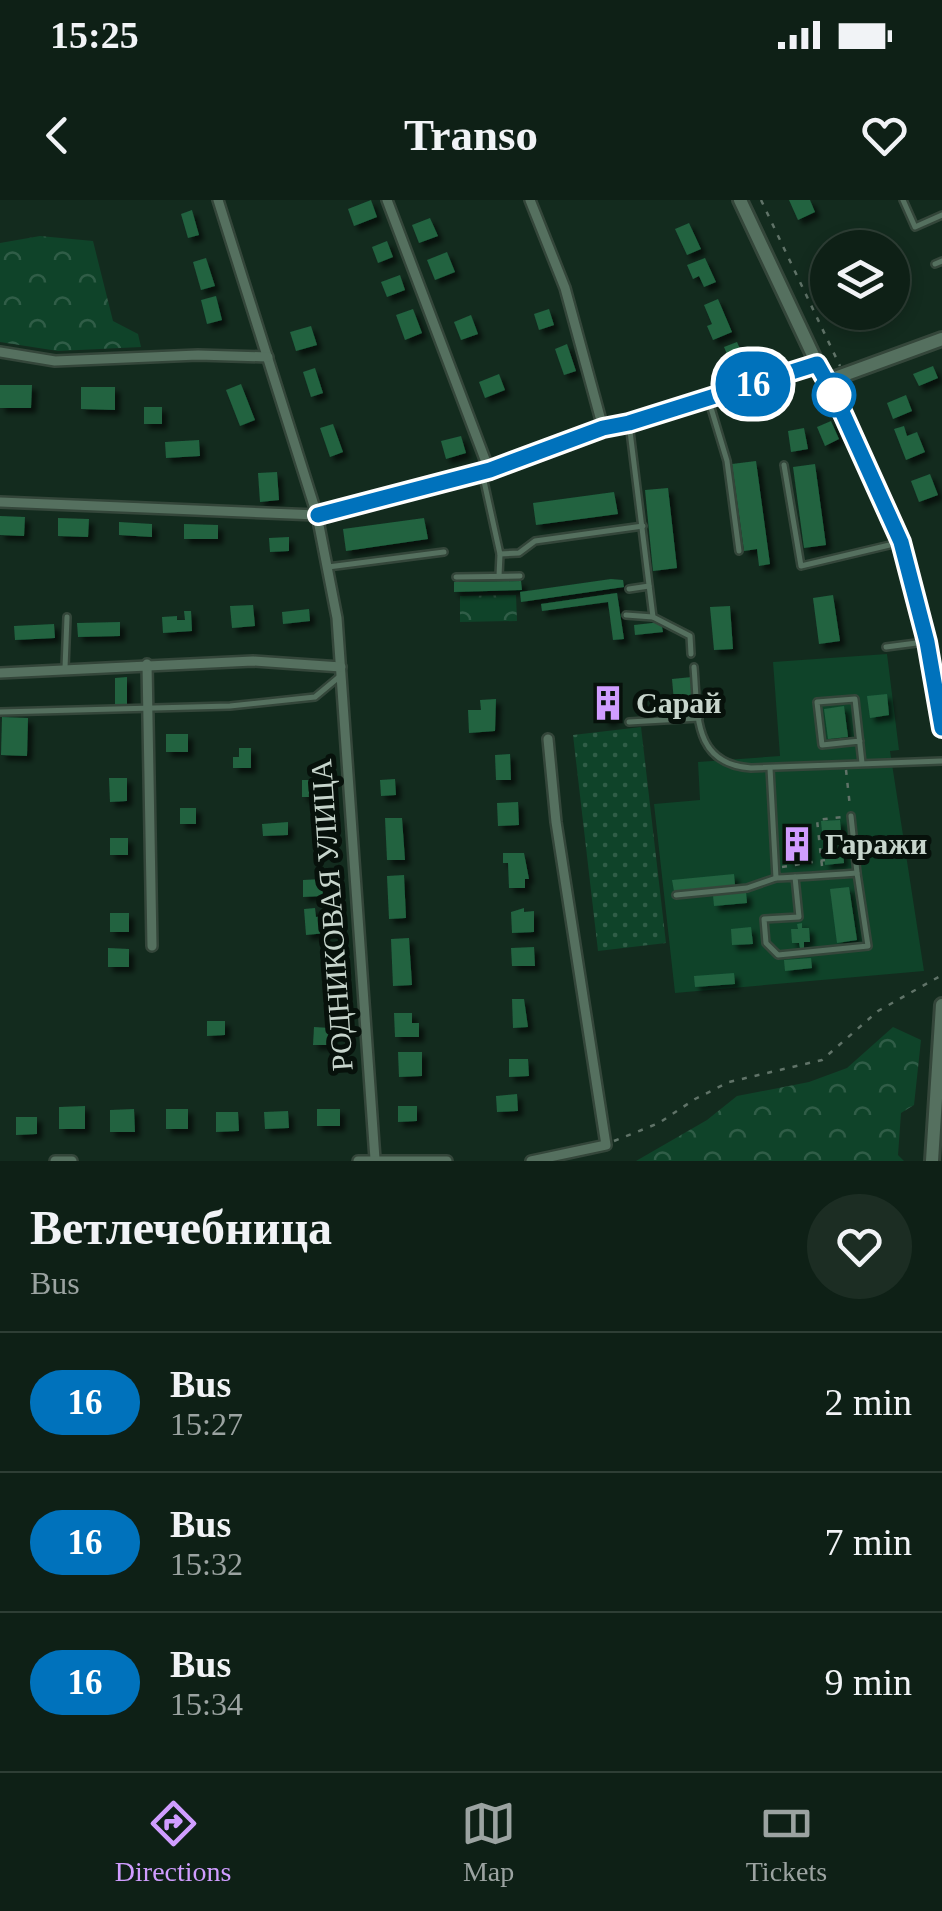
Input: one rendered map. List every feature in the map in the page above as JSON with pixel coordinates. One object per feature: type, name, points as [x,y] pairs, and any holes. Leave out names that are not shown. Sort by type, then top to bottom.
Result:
[{"type":"main road","points":[[740,200],[901,542],[927,642],[942,728]]},
{"type":"main road","points":[[827,381],[942,339]]},
{"type":"main road","points":[[932,1161],[942,1006]]},
{"type":"street","name":"РОДНИКОВАЯ УЛИЦА","points":[[218,200],[318,515],[328,567],[341,672],[374,1160]]},
{"type":"street","points":[[387,200],[486,471]]},
{"type":"street","points":[[530,200],[565,288],[603,428]]},
{"type":"street","points":[[0,352],[55,361],[268,356]]},
{"type":"street","points":[[0,502],[318,515],[486,471],[603,428],[817,364]]},
{"type":"street","points":[[0,674],[253,661],[341,672]]},
{"type":"street","points":[[148,664],[152,946]]},
{"type":"street","points":[[531,1161],[606,1145],[556,822],[548,738]]},
{"type":"street","points":[[55,1161],[72,1161]]},
{"type":"street","points":[[358,1161],[447,1161]]},
{"type":"lane","points":[[903,200],[915,227],[942,215]]},
{"type":"lane","points":[[708,398],[727,461],[739,551]]},
{"type":"lane","points":[[629,423],[653,617]]},
{"type":"lane","points":[[784,466],[801,566],[901,542]]},
{"type":"lane","points":[[486,471],[500,576]]},
{"type":"lane","points":[[500,554],[519,553],[535,541],[643,526]]},
{"type":"lane","points":[[328,567],[444,552]]},
{"type":"lane","points":[[456,577],[520,576]]},
{"type":"lane","points":[[629,589],[649,586]]},
{"type":"lane","points":[[626,615],[653,617],[690,636],[691,654]]},
{"type":"lane","points":[[65,668],[67,617]]},
{"type":"lane","points":[[886,647],[927,642]]},
{"type":"lane","points":[[694,667],[698,718],[706,744],[723,763],[770,768],[942,761]]},
{"type":"lane","points":[[0,712],[148,710],[314,697],[341,672]]},
{"type":"lane","points":[[860,741],[822,746],[817,702],[854,698],[860,741],[862,763]]},
{"type":"lane","points":[[630,722],[698,718]]},
{"type":"lane","points":[[770,768],[776,878]]},
{"type":"lane","points":[[795,877],[799,916],[764,919],[766,944],[778,955],[868,946],[851,816]]},
{"type":"lane","points":[[676,894],[748,888],[776,878],[857,873]]},
{"type":"path","points":[[761,200],[842,370]]},
{"type":"path","points":[[822,876],[817,820],[851,816],[845,764]]},
{"type":"path","points":[[776,867],[823,861]]},
{"type":"path","points":[[606,1145],[659,1123],[730,1082],[822,1060],[878,1010],[942,975]]},
{"type":"green space","points":[[40,236],[93,241],[113,321],[138,334],[141,347],[58,351],[0,342],[0,243]]},
{"type":"green space","points":[[516,595],[517,621],[460,622],[460,596]]},
{"type":"green space","points":[[887,654],[899,750],[890,751],[924,971],[675,993],[654,804],[700,800],[698,762],[780,756],[773,662]]},
{"type":"green space","points":[[641,727],[666,943],[598,951],[573,735]]},
{"type":"green space","points":[[893,1027],[921,1040],[914,1105],[901,1113],[898,1155],[904,1161],[636,1161],[707,1120],[737,1096],[809,1082],[847,1068]]},
{"type":"building","points":[[371,200],[377,217],[354,226],[348,209]]},
{"type":"building","points":[[789,200],[810,200],[815,212],[798,220]]},
{"type":"building","points":[[192,210],[199,235],[188,238],[181,214]]},
{"type":"building","points":[[430,218],[438,236],[419,243],[412,225]]},
{"type":"building","points":[[689,223],[701,249],[687,255],[675,229]]},
{"type":"building","points":[[387,241],[393,257],[378,263],[372,247]]},
{"type":"building","points":[[447,252],[455,272],[435,280],[427,260]]},
{"type":"building","points":[[206,258],[215,286],[201,290],[193,262]]},
{"type":"building","points":[[705,258],[716,282],[704,287],[699,276],[693,279],[687,265]]},
{"type":"building","points":[[400,275],[405,290],[387,297],[381,282]]},
{"type":"building","points":[[216,296],[222,320],[207,324],[201,300]]},
{"type":"building","points":[[718,299],[732,332],[713,340],[707,326],[712,324],[704,305]]},
{"type":"building","points":[[413,309],[422,333],[405,340],[396,315]]},
{"type":"building","points":[[549,309],[554,325],[539,330],[534,314]]},
{"type":"building","points":[[471,315],[478,334],[461,340],[454,322]]},
{"type":"building","points":[[311,326],[317,345],[296,351],[290,332]]},
{"type":"building","points":[[737,342],[747,365],[734,371],[724,347]]},
{"type":"building","points":[[567,344],[576,371],[564,375],[555,349]]},
{"type":"building","points":[[933,366],[938,378],[919,386],[913,374]]},
{"type":"building","points":[[315,368],[323,393],[311,397],[303,372]]},
{"type":"building","points":[[499,374],[505,390],[485,398],[479,382]]},
{"type":"building","points":[[241,384],[255,420],[240,426],[226,390]]},
{"type":"building","points":[[0,385],[32,385],[31,408],[0,408]]},
{"type":"building","points":[[81,387],[115,387],[115,410],[81,409]]},
{"type":"building","points":[[906,395],[912,411],[893,419],[887,403]]},
{"type":"building","points":[[144,407],[162,407],[162,424],[144,424]]},
{"type":"building","points":[[831,421],[839,439],[825,446],[817,427]]},
{"type":"building","points":[[333,424],[343,452],[330,457],[320,428]]},
{"type":"building","points":[[904,426],[907,436],[917,432],[925,452],[906,460],[894,429]]},
{"type":"building","points":[[804,428],[808,449],[791,452],[788,431]]},
{"type":"building","points":[[461,436],[466,453],[446,459],[441,441]]},
{"type":"building","points":[[199,440],[200,456],[166,458],[165,442]]},
{"type":"building","points":[[756,461],[770,564],[759,566],[757,549],[744,551],[732,464]]},
{"type":"building","points":[[815,464],[826,545],[804,548],[793,467]]},
{"type":"building","points":[[277,472],[279,500],[260,502],[258,473]]},
{"type":"building","points":[[930,474],[938,495],[919,502],[911,481]]},
{"type":"building","points":[[668,488],[677,568],[653,571],[645,490]]},
{"type":"building","points":[[614,492],[618,514],[536,525],[533,503]]},
{"type":"building","points":[[0,516],[25,517],[24,536],[0,535]]},
{"type":"building","points":[[58,518],[89,519],[88,537],[58,536]]},
{"type":"building","points":[[424,518],[428,539],[346,551],[343,529]]},
{"type":"building","points":[[119,522],[152,524],[152,537],[119,535]]},
{"type":"building","points":[[184,524],[218,525],[218,539],[184,539]]},
{"type":"building","points":[[289,537],[289,551],[270,552],[269,538]]},
{"type":"building","points":[[623,580],[624,587],[521,602],[520,592]]},
{"type":"building","points":[[521,581],[522,590],[454,592],[454,582]]},
{"type":"building","points":[[617,593],[624,639],[613,640],[608,602],[542,611],[541,604]]},
{"type":"building","points":[[833,595],[840,641],[819,644],[813,598]]},
{"type":"building","points":[[253,605],[255,626],[232,628],[230,606]]},
{"type":"building","points":[[730,606],[733,649],[714,650],[710,607]]},
{"type":"building","points":[[309,609],[310,621],[283,624],[282,612]]},
{"type":"building","points":[[184,611],[191,611],[192,631],[163,633],[162,617],[185,620]]},
{"type":"building","points":[[120,622],[120,636],[78,637],[77,623]]},
{"type":"building","points":[[661,622],[663,632],[635,635],[634,625]]},
{"type":"building","points":[[54,624],[55,638],[15,640],[14,626]]},
{"type":"building","points":[[127,677],[127,706],[115,706],[115,678]]},
{"type":"building","points":[[692,677],[695,711],[675,713],[672,679]]},
{"type":"building","name":"Сарай","points":[[612,685],[614,720],[604,721],[601,686]]},
{"type":"building","points":[[887,694],[889,715],[870,718],[867,696]]},
{"type":"building","points":[[496,699],[495,731],[469,733],[468,710],[481,710],[480,700]]},
{"type":"building","points":[[844,706],[848,737],[828,739],[824,709]]},
{"type":"building","points":[[2,717],[28,718],[27,756],[1,755]]},
{"type":"building","points":[[166,734],[188,734],[188,752],[166,752]]},
{"type":"building","points":[[239,748],[251,748],[251,768],[233,768],[233,757],[239,757]]},
{"type":"building","points":[[510,754],[511,780],[496,780],[495,755]]},
{"type":"building","points":[[109,778],[127,778],[127,801],[110,802]]},
{"type":"building","points":[[395,779],[396,795],[381,796],[380,780]]},
{"type":"building","points":[[302,780],[319,780],[319,797],[302,797]]},
{"type":"building","points":[[518,802],[519,825],[498,826],[497,803]]},
{"type":"building","points":[[180,808],[196,808],[196,824],[180,824]]},
{"type":"building","points":[[385,818],[402,818],[405,860],[387,860]]},
{"type":"building","points":[[840,820],[844,863],[825,865],[821,821]]},
{"type":"building","points":[[288,822],[288,835],[263,836],[262,824]]},
{"type":"building","name":"Гаражи","points":[[806,825],[809,860],[788,862],[784,827]]},
{"type":"building","points":[[110,838],[128,838],[128,855],[110,855]]},
{"type":"building","points":[[503,853],[524,853],[529,879],[525,879],[525,888],[509,888],[508,863],[503,863]]},
{"type":"building","points":[[734,874],[735,885],[674,891],[672,880]]},
{"type":"building","points":[[404,875],[406,918],[389,919],[387,876]]},
{"type":"building","points":[[322,879],[323,896],[303,897],[303,880]]},
{"type":"building","points":[[849,887],[857,940],[837,943],[830,889]]},
{"type":"building","points":[[746,892],[747,903],[714,906],[713,895]]},
{"type":"building","points":[[315,908],[316,917],[325,916],[326,933],[306,935],[304,909]]},
{"type":"building","points":[[524,908],[524,912],[534,911],[534,932],[512,933],[511,912]]},
{"type":"building","points":[[110,913],[129,913],[129,932],[110,932]]},
{"type":"building","points":[[802,923],[802,928],[809,928],[810,942],[804,942],[804,948],[800,948],[799,943],[792,943],[791,929],[798,929],[797,924]]},
{"type":"building","points":[[751,927],[753,944],[732,945],[731,929]]},
{"type":"building","points":[[409,938],[412,985],[393,986],[391,939]]},
{"type":"building","points":[[534,947],[535,966],[512,966],[511,948]]},
{"type":"building","points":[[108,948],[129,949],[129,967],[108,967]]},
{"type":"building","points":[[811,958],[812,968],[785,971],[784,960]]},
{"type":"building","points":[[734,973],[735,984],[695,987],[694,976]]},
{"type":"building","points":[[512,999],[524,999],[528,1027],[513,1028]]},
{"type":"building","points":[[394,1013],[412,1013],[412,1023],[419,1023],[419,1037],[395,1037]]},
{"type":"building","points":[[207,1021],[225,1021],[225,1035],[207,1036]]},
{"type":"building","points":[[314,1027],[330,1028],[330,1045],[313,1045]]},
{"type":"building","points":[[398,1052],[422,1052],[422,1076],[399,1077]]},
{"type":"building","points":[[509,1059],[528,1059],[529,1076],[509,1077]]},
{"type":"building","points":[[517,1094],[518,1111],[497,1112],[496,1096]]},
{"type":"building","points":[[85,1106],[85,1129],[59,1129],[59,1107]]},
{"type":"building","points":[[398,1106],[417,1106],[417,1121],[398,1122]]},
{"type":"building","points":[[134,1109],[135,1132],[110,1132],[110,1110]]},
{"type":"building","points":[[166,1109],[188,1109],[188,1129],[166,1129]]},
{"type":"building","points":[[317,1109],[340,1109],[340,1126],[317,1126]]},
{"type":"building","points":[[288,1111],[289,1128],[265,1129],[264,1112]]},
{"type":"building","points":[[216,1112],[238,1112],[239,1131],[216,1132]]},
{"type":"building","points":[[16,1117],[37,1117],[37,1134],[16,1135]]},
{"type":"bus line","name":"16","points":[[318,515],[490,470],[603,428],[817,364],[901,542],[927,642],[942,728]]},
{"type":"place","name":"Сарай","points":[[608,703]]},
{"type":"place","name":"Гаражи","points":[[797,844]]}]
